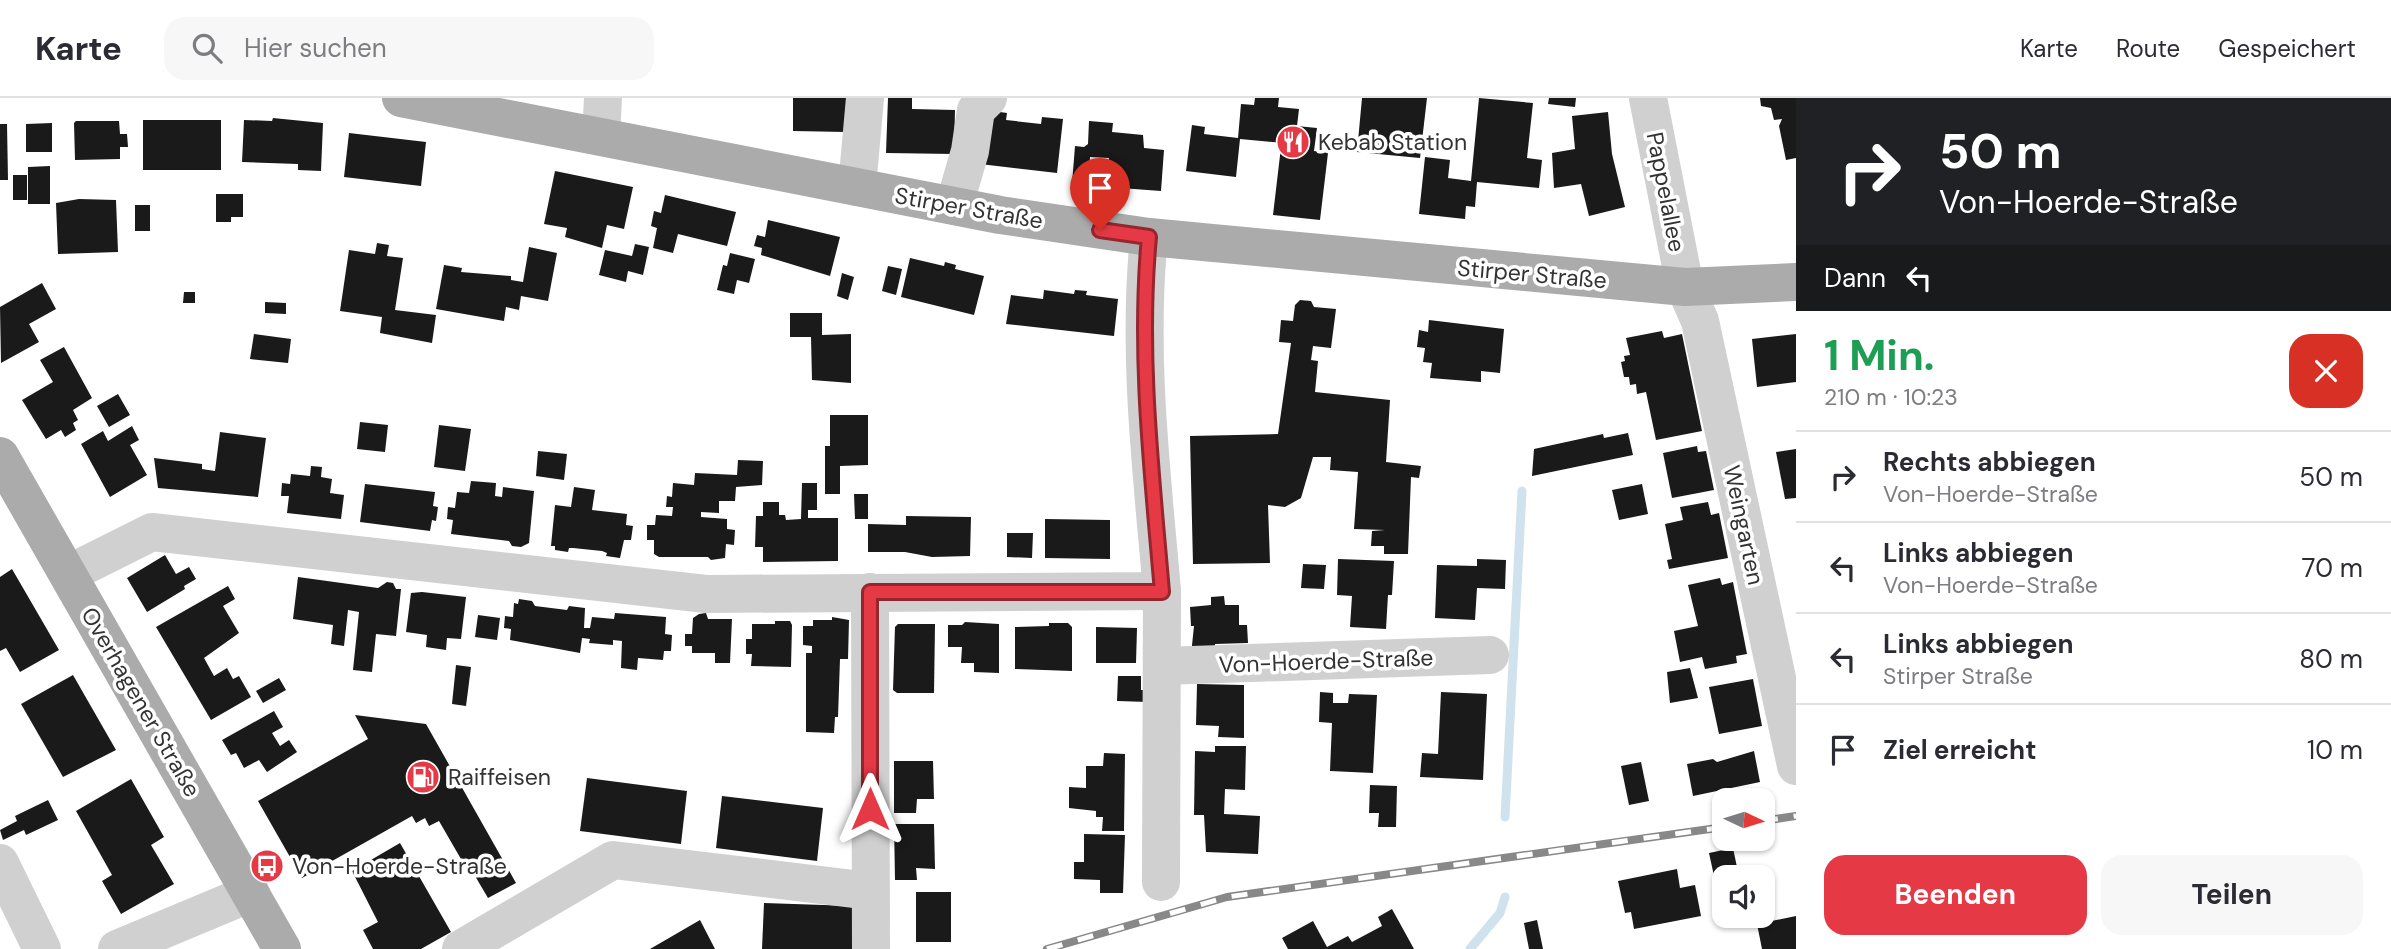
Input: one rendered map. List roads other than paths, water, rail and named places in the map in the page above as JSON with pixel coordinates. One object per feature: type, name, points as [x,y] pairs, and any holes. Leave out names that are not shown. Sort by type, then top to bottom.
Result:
[{"type":"main road","name":"Stirper Straße","points":[[401,98],[954,206],[1149,237],[1685,287],[1796,282]]},
{"type":"main road","name":"Overhagener Straße","points":[[0,456],[282,949]]},
{"type":"street","points":[[601,136],[603,98]]},
{"type":"street","points":[[857,187],[865,98]]},
{"type":"street","points":[[954,206],[970,151],[976,110],[988,98]]},
{"type":"street","name":"Pappelallee","points":[[1648,98],[1685,287]]},
{"type":"street","points":[[1149,237],[1146,265],[1148,430],[1162,592],[1161,882]]},
{"type":"street","name":"Weingarten","points":[[1685,287],[1700,321],[1796,766]]},
{"type":"street","points":[[68,574],[152,532],[706,594],[1162,592]]},
{"type":"street","points":[[870,592],[871,949]]},
{"type":"street","name":"Von-Hoerde-Straße","points":[[1162,666],[1490,655]]},
{"type":"street","points":[[461,949],[613,860],[870,891]]},
{"type":"street","points":[[0,863],[42,949]]},
{"type":"street","points":[[117,949],[251,893]]},
{"type":"waterway","points":[[1505,817],[1522,491]]},
{"type":"waterway","points":[[1470,949],[1500,913],[1505,897]]},
{"type":"railway","points":[[1775,819],[1796,816]]},
{"type":"railway","points":[[1047,949],[1227,897],[1712,829]]},
{"type":"place","name":"Kebab Station","points":[[1293,142]]},
{"type":"place","name":"Raiffeisen","points":[[423,777]]},
{"type":"place","name":"Von-Hoerde-Straße","points":[[267,866]]}]
